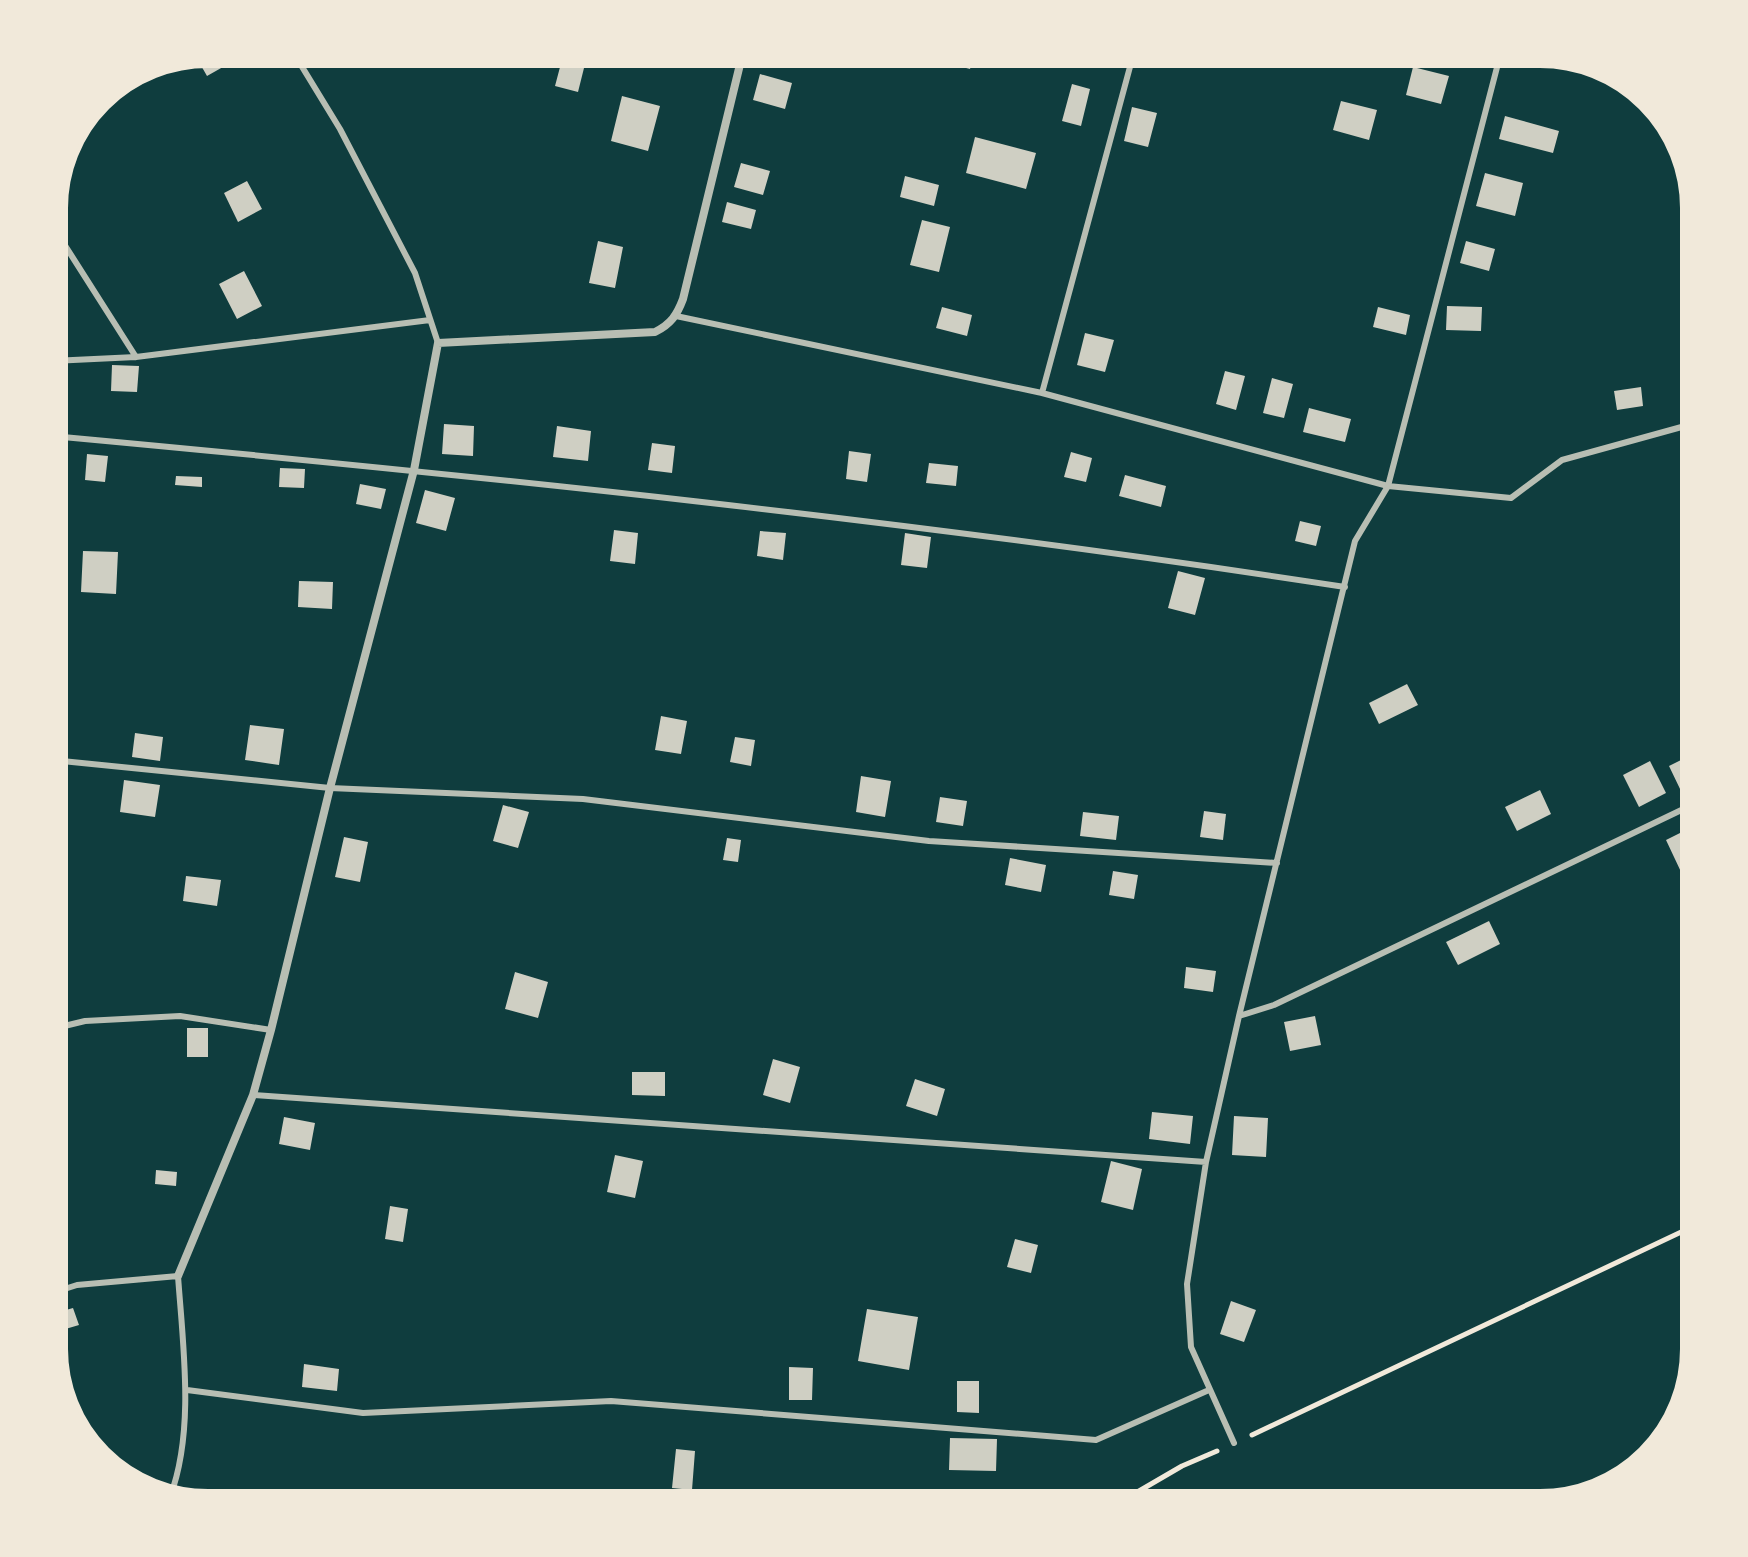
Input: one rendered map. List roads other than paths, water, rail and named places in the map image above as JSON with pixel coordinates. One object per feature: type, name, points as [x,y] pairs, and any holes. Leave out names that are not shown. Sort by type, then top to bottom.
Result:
[{"type":"street","points":[[178,1276],[253,1095],[414,470],[438,343],[655,332],[667,326],[676,316],[683,299],[740,66]]},
{"type":"lane","points":[[302,66],[340,129],[415,273],[438,343]]},
{"type":"lane","points":[[1042,393],[1130,66]]},
{"type":"lane","points":[[1234,1443],[1191,1347],[1187,1284],[1206,1162],[1355,541],[1388,486],[1497,66]]},
{"type":"lane","points":[[66,247],[136,357]]},
{"type":"lane","points":[[676,316],[1042,393],[1388,486],[1511,498],[1562,460],[1682,427]]},
{"type":"lane","points":[[66,360],[136,357],[430,320]]},
{"type":"lane","points":[[66,437],[414,470],[1157,559],[1345,587]]},
{"type":"lane","points":[[66,761],[330,788],[583,799],[929,841],[1277,863]]},
{"type":"lane","points":[[1239,1016],[1274,1005],[1682,810]]},
{"type":"lane","points":[[66,1026],[85,1021],[180,1016],[271,1030]]},
{"type":"lane","points":[[253,1095],[1206,1162]]},
{"type":"lane","points":[[66,1289],[178,1276],[187,1390],[174,1486]]},
{"type":"lane","points":[[187,1390],[363,1413],[611,1401],[1096,1440],[1209,1390]]}]
